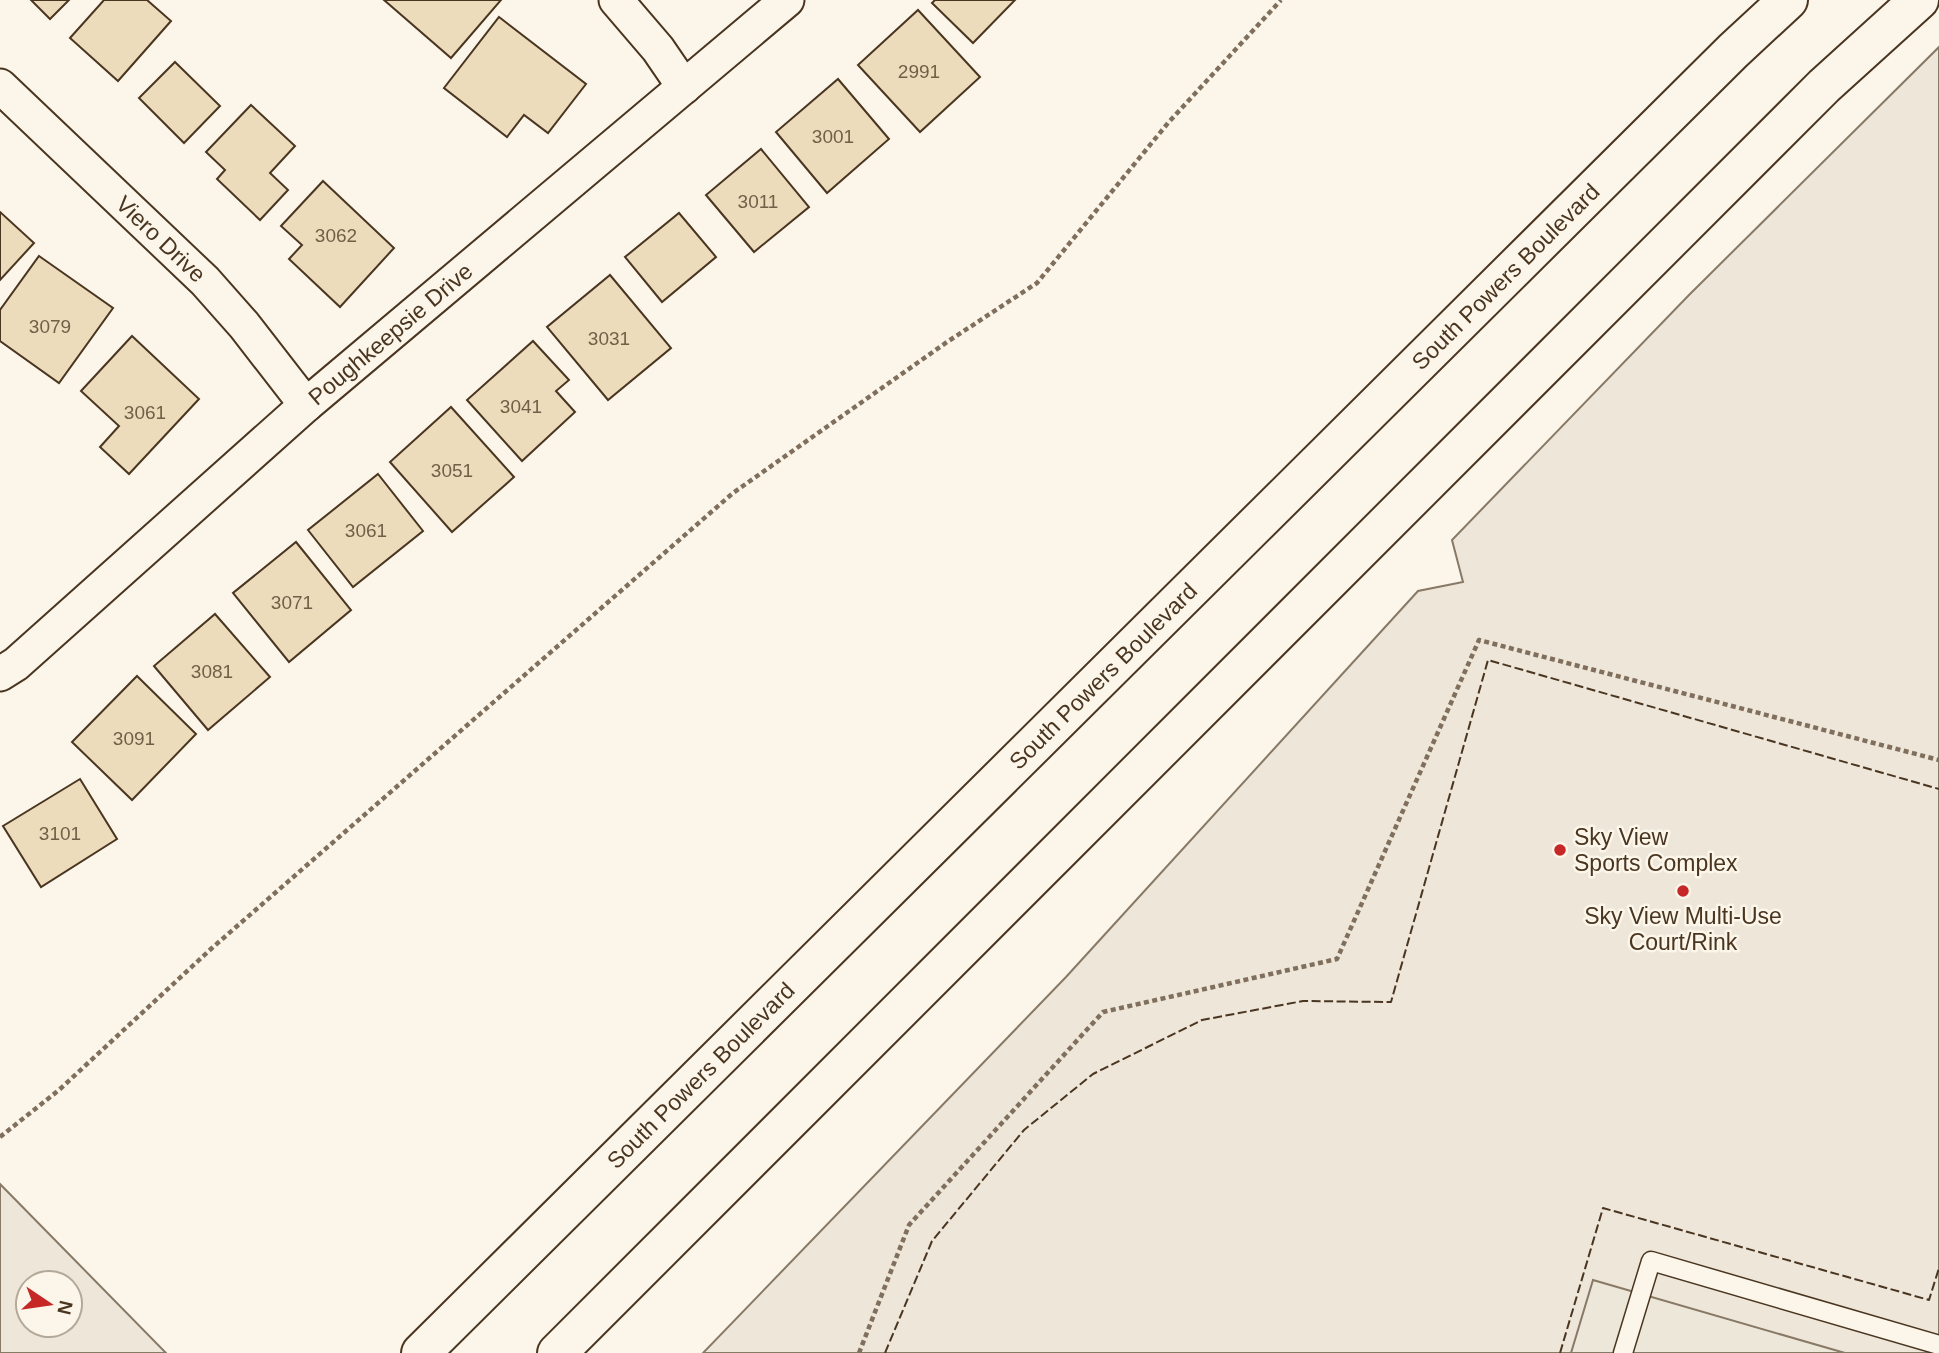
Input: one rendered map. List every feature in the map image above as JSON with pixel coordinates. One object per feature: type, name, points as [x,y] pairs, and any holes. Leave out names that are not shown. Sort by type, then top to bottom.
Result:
[{"type":"highway","name":"South Powers Boulevard","points":[[421,1353],[1787,0]]},
{"type":"highway","points":[[557,1353],[1824,86],[1919,0]]},
{"type":"street","points":[[616,0],[658,50],[684,87]]},
{"type":"street","name":"Poughkeepsie Drive","points":[[0,674],[16,664],[306,405],[787,0]]},
{"type":"street","name":"Viero Drive","points":[[0,86],[205,281],[244,325],[306,405]]},
{"type":"lane","points":[[1623,1353],[1651,1261],[1939,1345],[1937,1353]]},
{"type":"path","points":[[0,1136],[60,1090],[212,948],[733,493],[947,342],[1038,283],[1168,123],[1281,0]]},
{"type":"path","points":[[859,1353],[909,1225],[1103,1012],[1337,959],[1479,640],[1939,761]]},
{"type":"shaded area","name":"Sky View Sports Complex","points":[[1939,47],[1939,1353],[703,1353],[1066,977],[1418,591],[1463,582],[1452,540],[1689,295]]},
{"type":"shaded area","points":[[0,1184],[83,1269],[14,1269],[14,1339],[84,1339],[84,1270],[166,1353],[0,1353]]},
{"type":"shaded area","points":[[1593,1280],[1845,1353],[1571,1353]]},
{"type":"building","points":[[31,0],[69,0],[50,19]]},
{"type":"building","points":[[104,0],[147,0],[171,21],[118,81],[70,38]]},
{"type":"building","points":[[384,0],[501,0],[451,58]]},
{"type":"building","points":[[935,0],[1015,0],[973,43],[932,3]]},
{"type":"building","points":[[918,10],[980,77],[920,132],[858,65]]},
{"type":"building","points":[[499,17],[586,84],[548,133],[524,115],[507,137],[444,88]]},
{"type":"building","points":[[175,62],[220,106],[184,143],[139,98]]},
{"type":"building","points":[[838,79],[889,139],[827,193],[776,132]]},
{"type":"building","points":[[251,105],[295,146],[270,173],[288,190],[260,220],[217,179],[225,170],[206,152]]},
{"type":"building","points":[[761,149],[809,207],[754,252],[706,195]]},
{"type":"building","points":[[323,181],[394,248],[340,307],[289,259],[302,245],[281,226]]},
{"type":"building","points":[[0,212],[34,243],[0,280]]},
{"type":"building","points":[[679,213],[716,257],[662,302],[625,257]]},
{"type":"building","points":[[39,256],[113,308],[59,383],[0,341],[0,310]]},
{"type":"building","points":[[610,275],[671,348],[608,400],[547,327]]},
{"type":"building","points":[[132,336],[199,399],[129,474],[100,447],[119,426],[81,391]]},
{"type":"building","points":[[533,341],[569,380],[556,391],[575,412],[522,461],[467,400]]},
{"type":"building","points":[[451,407],[514,477],[452,532],[390,462]]},
{"type":"building","points":[[378,474],[423,531],[353,587],[308,530]]},
{"type":"building","points":[[296,542],[351,610],[289,662],[233,593]]},
{"type":"building","points":[[215,614],[270,677],[208,730],[154,666]]},
{"type":"building","points":[[137,676],[196,734],[132,800],[72,742]]},
{"type":"building","points":[[80,779],[117,839],[41,887],[3,826]]},
{"type":"fence","points":[[885,1353],[932,1241],[1024,1130],[1093,1074],[1202,1020],[1303,1001],[1391,1002],[1488,660],[1939,789]]},
{"type":"fence","points":[[1560,1353],[1603,1208],[1929,1300],[1939,1268]]},
{"type":"place","name":"Sky View Sports Complex","points":[[1560,850]]},
{"type":"place","name":"Sky View Multi-Use Court/Rink","points":[[1683,891]]}]
